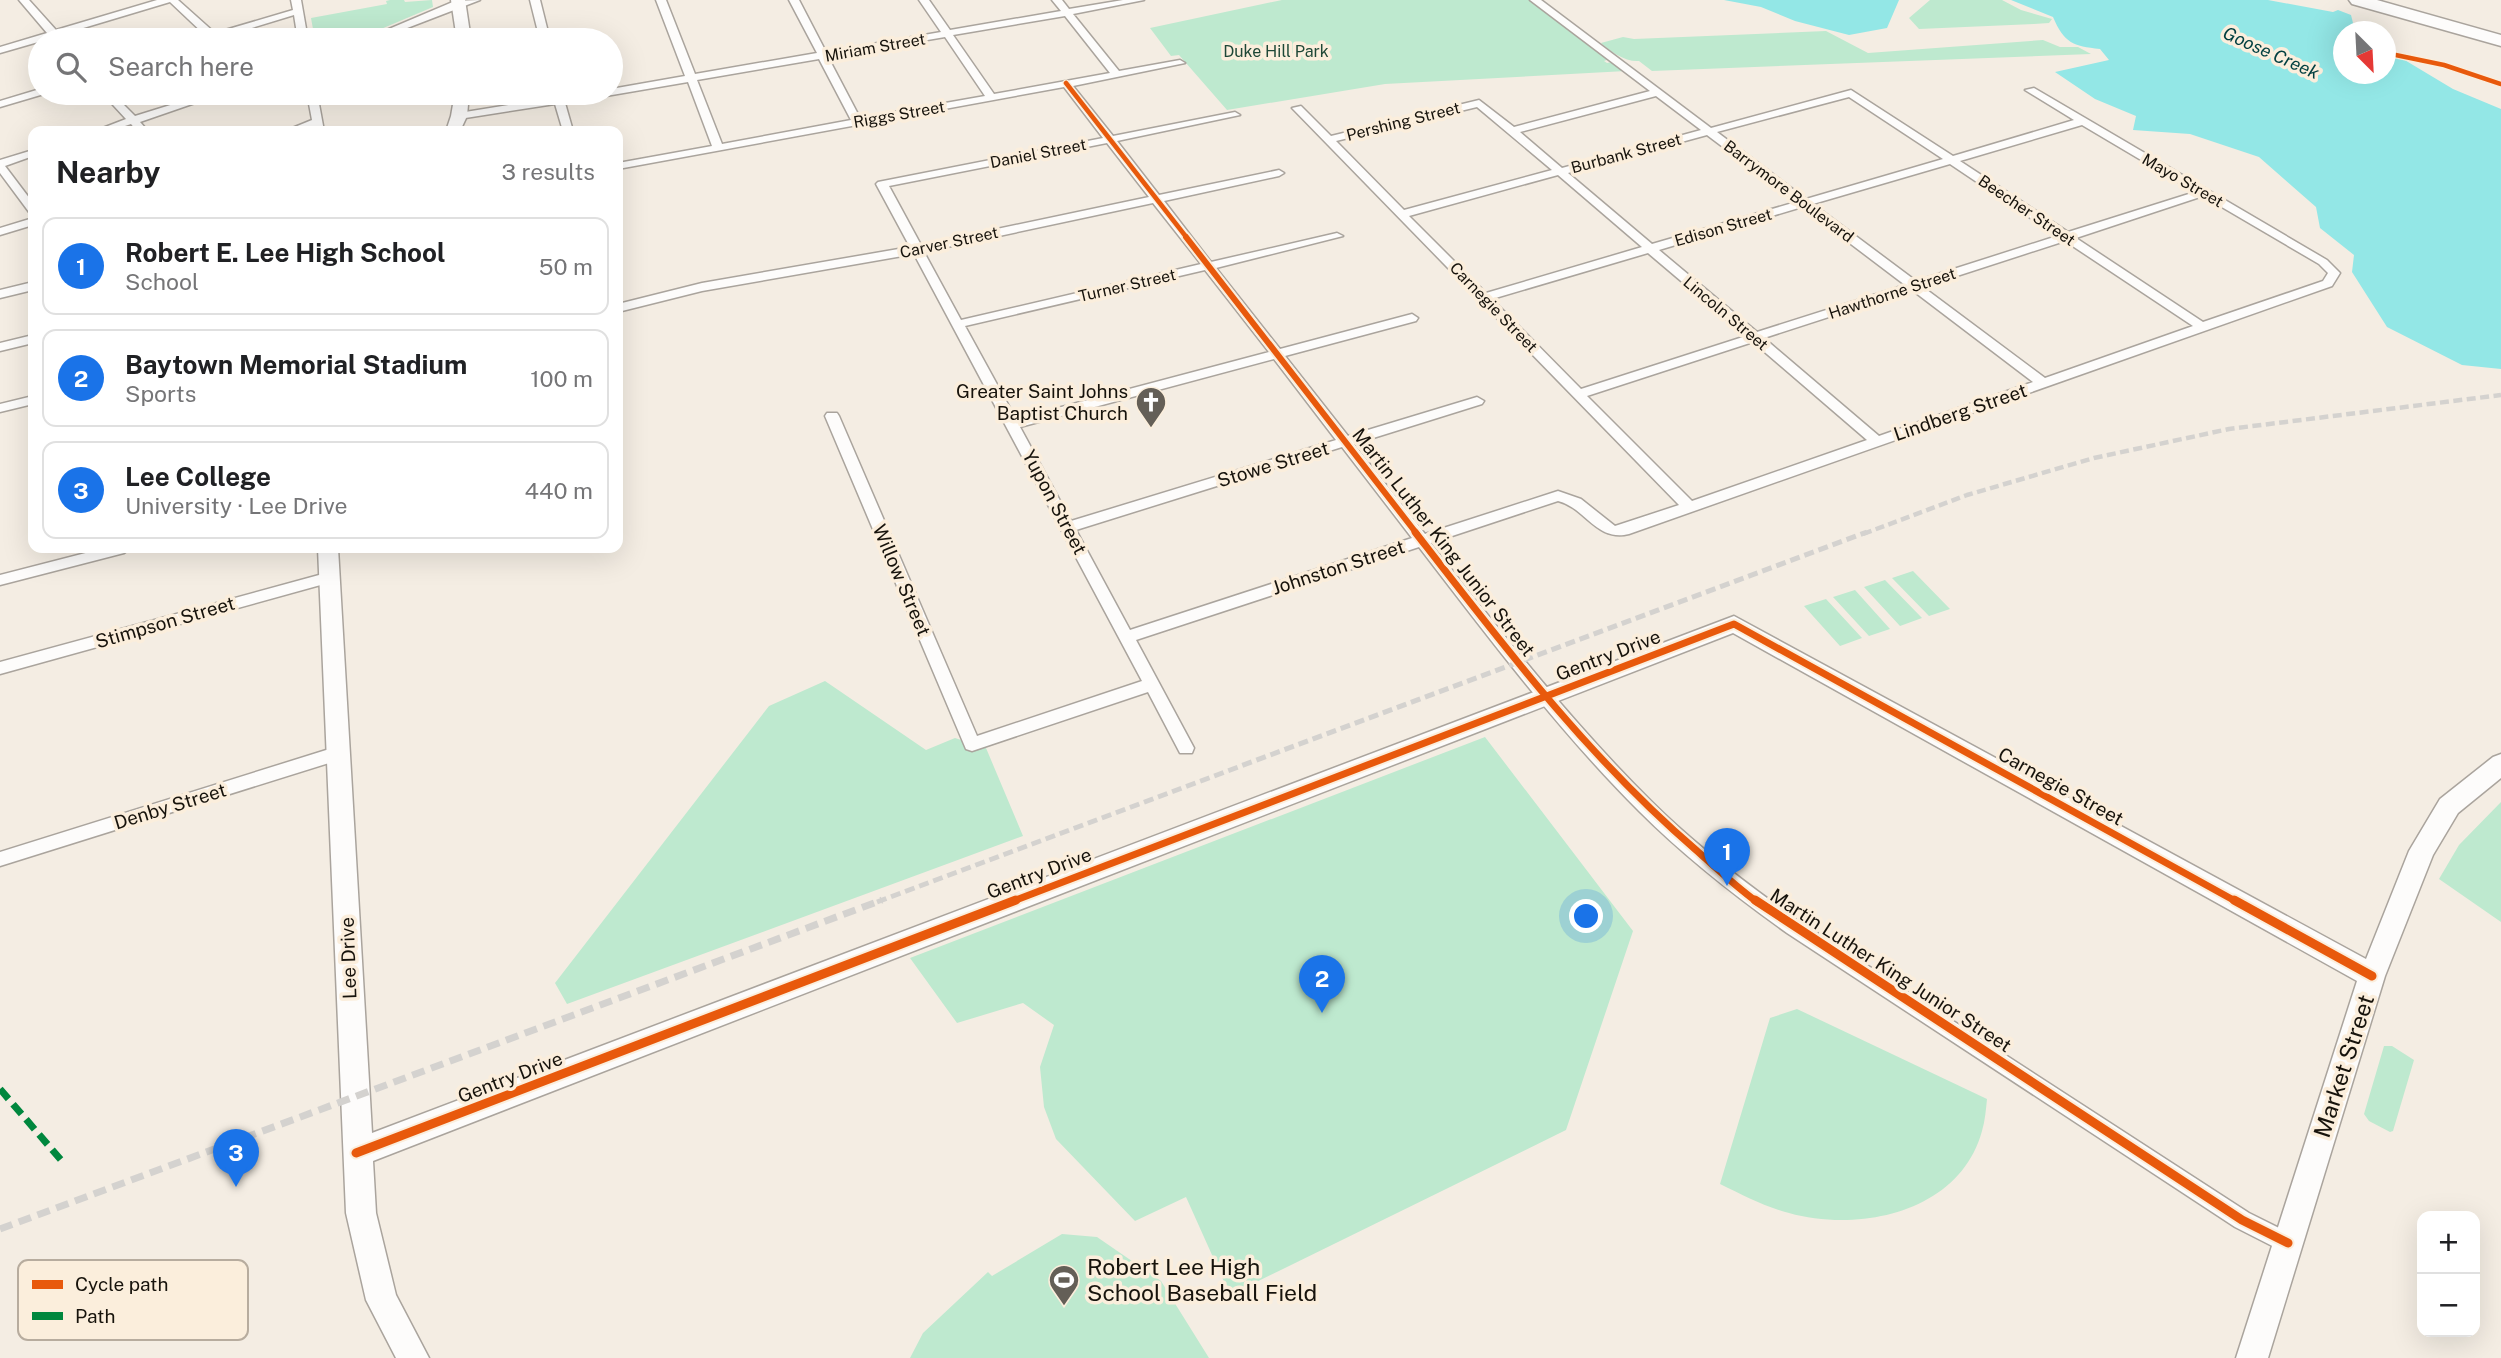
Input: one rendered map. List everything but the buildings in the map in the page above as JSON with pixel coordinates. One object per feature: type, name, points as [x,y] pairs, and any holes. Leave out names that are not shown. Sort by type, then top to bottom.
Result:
[{"type":"highway","points":[[2358,0],[2501,41]]},
{"type":"highway","points":[[2398,0],[2501,29]]},
{"type":"street","points":[[24,0],[49,28]]},
{"type":"street","points":[[84,28],[167,0]]},
{"type":"street","points":[[173,0],[200,28]]},
{"type":"street","points":[[296,0],[301,28]]},
{"type":"street","points":[[396,28],[458,1],[475,0]]},
{"type":"street","points":[[535,0],[542,28]]},
{"type":"street","points":[[661,0],[718,147]]},
{"type":"street","points":[[794,0],[857,122]]},
{"type":"street","points":[[924,0],[991,97]]},
{"type":"street","points":[[1057,0],[1116,74]]},
{"type":"street","name":"Miriam Street","points":[[623,91],[1139,0]]},
{"type":"street","name":"Barrymore Boulevard","points":[[1535,0],[2043,383]]},
{"type":"street","points":[[458,1],[462,28]]},
{"type":"street","points":[[245,28],[298,11]]},
{"type":"street","points":[[0,50],[28,44]]},
{"type":"street","name":"Riggs Street","points":[[623,165],[1180,63]]},
{"type":"street","name":"Martin Luther King Junior Street","points":[[1066,83],[1544,695],[1647,808],[1745,893],[2242,1220],[2288,1243]]},
{"type":"street","name":"Mayo Street","points":[[2030,90],[2323,262],[2334,273]]},
{"type":"street","points":[[1511,131],[1659,93]]},
{"type":"street","name":"Burbank Street","points":[[1402,214],[1851,93]]},
{"type":"street","name":"Beecher Street","points":[[1851,93],[2202,327]]},
{"type":"street","points":[[0,104],[28,96]]},
{"type":"street","name":"Lincoln Street","points":[[1479,103],[1877,441]]},
{"type":"street","name":"Pershing Street","points":[[1328,140],[1479,103]]},
{"type":"street","points":[[119,105],[139,126]]},
{"type":"street","points":[[115,126],[181,105]]},
{"type":"street","points":[[314,105],[318,126]]},
{"type":"street","points":[[455,126],[460,105]]},
{"type":"street","name":"Miriam Street","points":[[459,116],[516,105]]},
{"type":"street","points":[[560,105],[567,126]]},
{"type":"street","name":"Carnegie Street","points":[[1297,108],[1689,507]]},
{"type":"street","name":"Daniel Street","points":[[882,184],[1235,115]]},
{"type":"street","name":"Edison Street","points":[[1485,298],[2083,121]]},
{"type":"street","points":[[28,155],[0,165],[28,203]]},
{"type":"street","name":"Carver Street","points":[[623,307],[702,287],[916,250],[1279,173]]},
{"type":"street","name":"Yupon Street","points":[[882,184],[1014,424],[1186,747]]},
{"type":"street","name":"Hawthorne Street","points":[[1579,394],[2205,192]]},
{"type":"street","points":[[0,232],[28,222]]},
{"type":"street","name":"Turner Street","points":[[958,324],[1337,236]]},
{"type":"street","name":"Lindberg Street","points":[[1586,510],[1607,529],[1615,531],[2328,283],[2334,273]]},
{"type":"street","points":[[0,294],[28,287]]},
{"type":"street","points":[[1014,424],[1412,318]]},
{"type":"street","points":[[0,347],[28,340]]},
{"type":"street","points":[[0,408],[28,401]]},
{"type":"street","name":"Stowe Street","points":[[1068,527],[1477,401]]},
{"type":"street","name":"Willow Street","points":[[832,416],[972,744],[1153,684]]},
{"type":"street","name":"Johnston Street","points":[[1127,637],[1558,496],[1573,499],[1586,510]]},
{"type":"street","points":[[0,580],[105,553]]},
{"type":"street","name":"Lee Drive","points":[[328,553],[361,1213],[383,1300],[413,1358]]},
{"type":"street","name":"Stimpson Street","points":[[0,668],[330,577]]},
{"type":"street","name":"Carnegie Street","points":[[1734,624],[2372,976]]},
{"type":"street","name":"Gentry Drive","points":[[356,1153],[1734,624]]},
{"type":"street","name":"Denby Street","points":[[0,859],[339,753]]},
{"type":"street","name":"Market Street","points":[[2252,1358],[2372,976],[2422,851],[2449,806],[2501,764]]},
{"type":"green space","points":[[432,0],[433,7],[383,28],[313,28],[311,18],[387,4],[386,1]]},
{"type":"green space","name":"Duke Hill Park","points":[[1282,0],[1531,0],[1609,59],[1604,61],[1612,62],[1626,71],[1385,84],[1227,110],[1179,55],[1171,56],[1150,28]]},
{"type":"green space","points":[[1930,0],[2002,0],[2021,10],[2052,19],[2049,23],[1919,29],[1909,18]]},
{"type":"green space","points":[[1826,31],[1868,53],[2043,40],[2060,47],[2078,47],[2091,54],[1652,71],[1639,61],[1618,56],[1601,43],[1623,37],[1634,39]]},
{"type":"green space","points":[[1913,571],[1950,609],[1929,616],[1892,578]]},
{"type":"green space","points":[[1885,580],[1922,618],[1900,626],[1864,587]]},
{"type":"green space","points":[[1855,590],[1890,629],[1869,636],[1833,597]]},
{"type":"green space","points":[[1826,599],[1862,638],[1840,646],[1804,606]]},
{"type":"green space","points":[[825,681],[926,750],[955,738],[986,748],[1023,836],[567,1004],[555,983],[769,706]]},
{"type":"green space","points":[[1485,737],[1633,931],[1566,1130],[1230,1295],[1186,1197],[1135,1221],[1056,1139],[1044,1107],[1040,1067],[1054,1025],[1023,1003],[957,1023],[910,958]]},
{"type":"green space","points":[[2501,802],[2501,922],[2439,879],[2459,845]]},
{"type":"green space","points":[[1797,1009],[1987,1099],[1982,1131],[1970,1159],[1953,1181],[1930,1198],[1904,1210],[1846,1220],[1817,1219],[1789,1213],[1720,1184],[1770,1018]]},
{"type":"green space","points":[[2384,1046],[2392,1046],[2414,1060],[2393,1131],[2390,1132],[2369,1121],[2364,1114]]},
{"type":"green space","name":"Robert Lee High School Baseball Field","points":[[1062,1234],[1097,1237],[1161,1281],[1209,1358],[910,1358],[923,1333],[988,1272],[992,1276]]},
{"type":"water","points":[[1724,0],[1899,0],[1887,28],[1849,35],[1795,21],[1761,7]]},
{"type":"water","name":"Goose Creek","points":[[2011,0],[2268,0],[2333,12],[2338,10],[2351,15],[2352,21],[2333,21],[2333,84],[2396,84],[2396,57],[2453,89],[2501,109],[2501,369],[2462,365],[2387,327],[2352,272],[2354,255],[2320,228],[2316,207],[2259,157],[2190,134],[2133,130],[2136,116],[2095,99],[2055,72],[2109,60],[2100,49],[2070,42],[2061,33],[2053,17]]},
{"type":"railway","points":[[1863,534],[1967,495],[2094,458],[2229,429],[2501,395]]},
{"type":"railway","points":[[877,902],[1867,532]]},
{"type":"railway","points":[[0,1229],[882,900]]},
{"type":"marked path","points":[[0,1089],[61,1160]]},
{"type":"cycle path","points":[[2396,55],[2444,65],[2501,84]]},
{"type":"cycle path","points":[[1066,83],[1517,663],[1602,761],[1647,808],[1745,893],[1793,927],[2242,1220],[2288,1243]]},
{"type":"cycle path","points":[[356,1153],[1734,624],[2372,976]]},
{"type":"place","name":"Greater Saint Johns Baptist Church","points":[[1151,429]]},
{"type":"place","name":"Robert E. Lee High School","points":[[1727,886]]},
{"type":"place","name":"Baytown Memorial Stadium","points":[[1322,1013]]},
{"type":"place","name":"Lee College","points":[[236,1187]]},
{"type":"place","name":"Robert Lee High School Baseball Field","points":[[1064,1307]]}]
